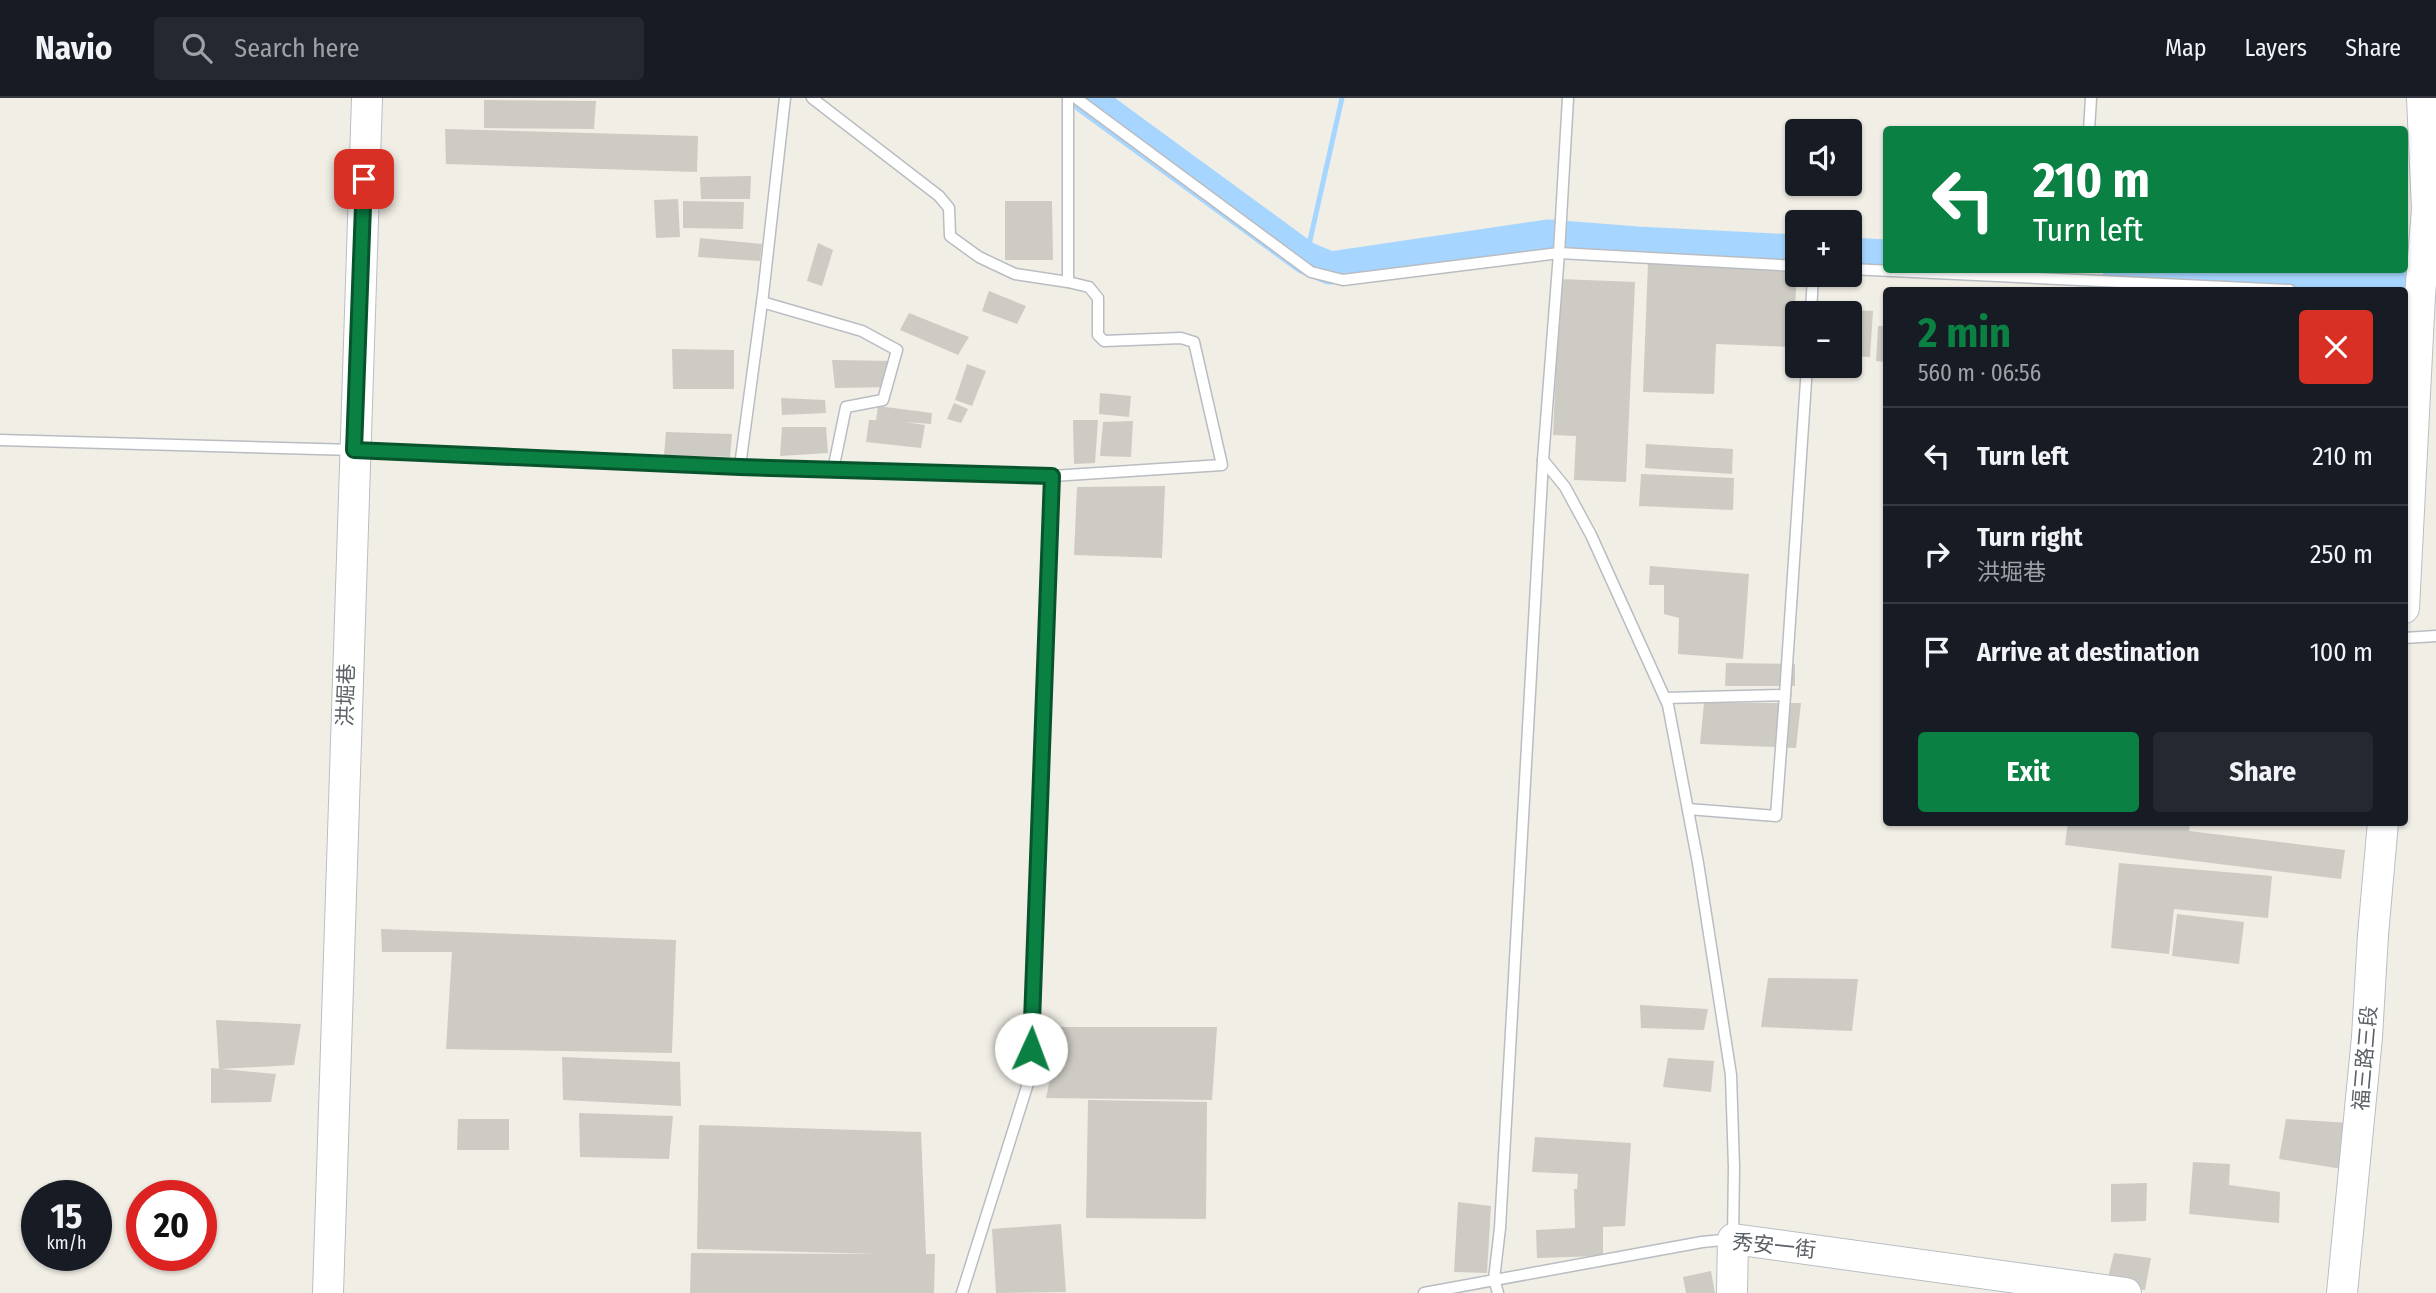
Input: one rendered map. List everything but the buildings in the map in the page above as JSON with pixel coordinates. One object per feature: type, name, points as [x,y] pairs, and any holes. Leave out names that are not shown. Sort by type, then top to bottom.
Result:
[{"type":"street","name":"洪堀巷","points":[[328,1293],[367,98]]},
{"type":"street","points":[[2408,452],[2412,296],[2427,209],[2423,98]]},
{"type":"street","name":"福三路三段","points":[[2342,1293],[2367,1037],[2384,826]]},
{"type":"street","points":[[1732,1293],[1733,1239]]},
{"type":"street","name":"秀安一街","points":[[1733,1239],[2126,1293]]},
{"type":"lane","points":[[740,467],[785,98]]},
{"type":"lane","points":[[0,440],[354,450],[740,467],[1052,476],[1222,465],[1194,342],[1181,338],[1104,341],[1098,335],[1098,298],[1089,287],[1015,274],[979,257],[950,236],[949,208],[939,196],[812,98]]},
{"type":"lane","points":[[1068,282],[1069,98]]},
{"type":"lane","points":[[1076,98],[1311,272],[1343,280],[1559,253],[1785,265]]},
{"type":"lane","points":[[1498,1293],[1494,1279],[1500,1228],[1543,460],[1568,98]]},
{"type":"lane","points":[[2089,126],[2091,98]]},
{"type":"lane","points":[[1862,270],[1883,271]]},
{"type":"lane","points":[[1921,273],[2211,287]]},
{"type":"lane","points":[[2080,273],[2080,282]]},
{"type":"lane","points":[[762,302],[862,331],[897,350],[883,400],[846,407],[833,470]]},
{"type":"lane","points":[[1688,809],[1776,816],[1806,378]]},
{"type":"lane","points":[[1543,460],[1565,487],[1591,535],[1665,698],[1715,962],[1731,1075],[1733,1239]]},
{"type":"lane","points":[[962,1293],[1030,1077],[1052,476]]},
{"type":"lane","points":[[2408,638],[2436,636]]},
{"type":"lane","points":[[1665,698],[1784,695]]},
{"type":"lane","name":"秀安一街","points":[[1424,1293],[1702,1242],[1733,1239]]},
{"type":"waterway","points":[[1087,98],[1306,258],[1330,268],[1548,236],[1785,250]]},
{"type":"waterway","points":[[1306,258],[1342,98]]},
{"type":"waterway","points":[[1862,255],[1883,256]]},
{"type":"waterway","points":[[2180,273],[2282,278],[2436,279]]},
{"type":"route","points":[[364,179],[354,450],[740,467],[1052,476],[1031,1049]]}]
